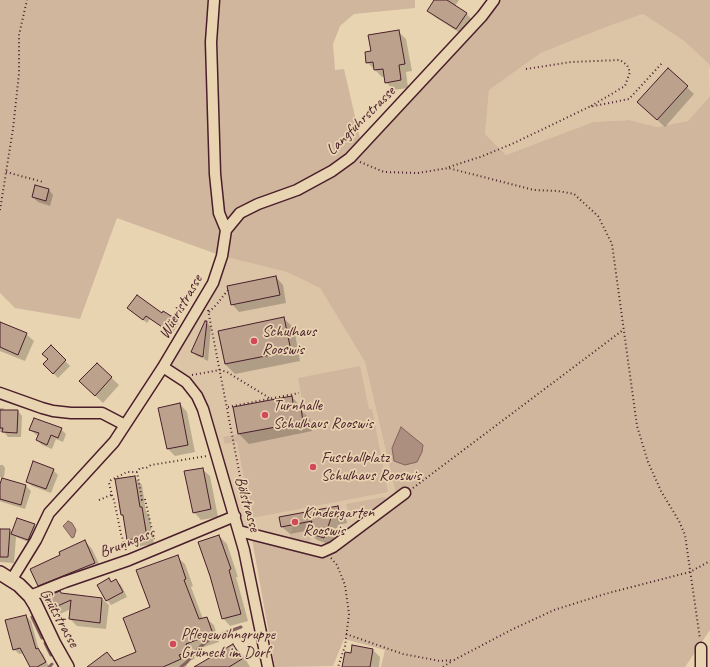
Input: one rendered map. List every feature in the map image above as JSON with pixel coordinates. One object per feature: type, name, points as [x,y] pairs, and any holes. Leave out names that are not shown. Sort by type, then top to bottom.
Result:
[{"type":"main road","name":"Grütstrasse","points":[[0,573],[12,579],[30,596],[67,667]]},
{"type":"street","name":"Langfuhrstrasse","points":[[226,230],[240,213],[258,204],[297,190],[332,171],[350,158],[482,16],[494,0]]},
{"type":"street","points":[[212,1],[211,42],[215,174],[218,213],[226,230]]},
{"type":"street","name":"Wüeristrasse","points":[[12,579],[36,540],[51,511],[106,453],[207,303],[222,256],[226,230]]},
{"type":"street","name":"Bölstrasse","points":[[163,367],[179,377],[192,389],[202,404],[239,531],[252,584],[268,667]]},
{"type":"street","points":[[0,393],[53,411],[102,413],[125,425]]},
{"type":"street","points":[[239,531],[322,552],[334,547],[405,494]]},
{"type":"street","name":"Brunngass","points":[[30,596],[65,582],[130,560],[235,516]]},
{"type":"street","points":[[701,648],[701,667]]},
{"type":"path","points":[[0,210],[13,130],[19,73],[19,35],[27,0]]},
{"type":"path","points":[[350,158],[384,172],[418,173],[448,168],[512,144],[589,107],[625,86],[630,72],[627,65],[620,60],[571,62],[526,69]]},
{"type":"path","points":[[589,107],[629,99],[663,62]]},
{"type":"path","points":[[448,168],[534,190],[558,191],[574,194],[598,216],[612,244],[637,426],[648,462],[661,491],[685,534],[701,648]]},
{"type":"path","points":[[6,172],[43,182]]},
{"type":"path","points":[[209,312],[228,290]]},
{"type":"path","points":[[207,303],[209,312]]},
{"type":"path","points":[[207,303],[251,534]]},
{"type":"path","points":[[405,494],[623,330]]},
{"type":"path","points":[[179,377],[220,370],[227,372],[271,399]]},
{"type":"path","points":[[227,407],[299,393]]},
{"type":"path","points":[[130,560],[121,534],[112,495],[110,483],[112,480],[126,472],[137,472],[140,468],[146,468],[151,465],[217,455]]},
{"type":"path","points":[[137,472],[142,500],[145,499],[156,548]]},
{"type":"path","points":[[99,500],[112,495]]},
{"type":"path","points":[[322,552],[337,565],[345,585],[349,614],[345,646],[338,667]]},
{"type":"path","points":[[443,667],[511,630],[554,610],[605,594],[690,572],[710,561]]},
{"type":"path","points":[[346,634],[403,654],[440,662],[454,660]]},
{"type":"shaded area","points":[[0,0],[415,0],[415,8],[354,14],[340,26],[333,44],[335,70],[344,69],[360,138],[364,143],[494,0],[710,0],[710,69],[709,64],[684,41],[643,14],[541,53],[489,90],[485,134],[506,155],[593,122],[629,120],[657,127],[688,121],[710,96],[710,630],[685,667],[381,667],[385,650],[344,639],[333,666],[275,667],[251,534],[322,552],[397,499],[365,362],[320,288],[287,272],[222,256],[117,218],[80,319],[15,308],[0,293]]},
{"type":"shaded area","points":[[643,14],[684,41],[709,64],[710,96],[688,121],[657,127],[629,120],[593,122],[506,155],[485,134],[489,90],[541,53]]},
{"type":"shaded area","points":[[222,256],[287,272],[320,288],[365,362],[397,500],[322,552],[239,531],[197,396],[163,367]]},
{"type":"shaded area","name":"Fussballplatz Schulhaus Rooswis","points":[[360,366],[369,409],[372,409],[388,492],[252,518],[237,442],[225,444],[223,437],[306,421],[298,378]]},
{"type":"shaded area","points":[[401,427],[423,445],[422,452],[417,462],[405,465],[394,461],[392,448]]},
{"type":"shaded area","points":[[385,497],[386,501],[376,508],[349,514],[346,504]]},
{"type":"shaded area","points":[[68,521],[72,523],[76,530],[74,537],[72,538],[63,526]]},
{"type":"shaded area","points":[[312,521],[308,532],[312,534],[309,544],[289,539],[293,525]]},
{"type":"building","points":[[434,0],[447,0],[467,13],[456,29],[427,11]]},
{"type":"building","points":[[399,30],[405,64],[399,65],[401,80],[385,83],[383,69],[374,70],[373,62],[366,63],[365,52],[371,51],[368,35]]},
{"type":"building","points":[[668,68],[688,86],[657,120],[637,102]]},
{"type":"building","points":[[35,185],[49,189],[46,201],[32,197]]},
{"type":"building","points":[[276,276],[280,295],[231,305],[227,286]]},
{"type":"building","points":[[137,295],[162,313],[163,311],[176,319],[168,331],[146,316],[143,320],[127,308]]},
{"type":"building","name":"Schulhaus Rooswis","points":[[284,317],[291,351],[225,364],[218,331]]},
{"type":"building","points":[[205,321],[207,321],[203,357],[191,352]]},
{"type":"building","points":[[0,322],[27,333],[18,355],[0,347]]},
{"type":"building","points":[[51,345],[66,360],[53,374],[43,364],[48,359],[42,354]]},
{"type":"building","points":[[97,363],[112,377],[95,396],[79,381]]},
{"type":"building","name":"Turnhalle Schulhaus Rooswis","points":[[292,396],[294,409],[301,408],[303,422],[238,434],[233,407]]},
{"type":"building","points":[[180,403],[188,445],[167,449],[158,408]]},
{"type":"building","points":[[0,410],[18,410],[17,433],[2,432],[3,428],[0,428]]},
{"type":"building","points":[[34,418],[62,428],[58,438],[51,435],[47,445],[36,440],[39,433],[29,430]]},
{"type":"building","points":[[33,461],[54,469],[46,489],[26,482]]},
{"type":"building","points":[[203,468],[211,509],[193,513],[184,471]]},
{"type":"building","points":[[135,476],[147,537],[127,540],[115,479]]},
{"type":"building","points":[[2,478],[26,485],[21,505],[0,499],[0,484]]},
{"type":"building","name":"Kindergarten Rooswis","points":[[338,506],[340,516],[331,518],[324,538],[308,533],[312,521],[281,527],[279,517]]},
{"type":"building","points":[[17,518],[35,524],[28,540],[11,534]]},
{"type":"building","points":[[0,529],[10,529],[8,557],[0,557]]},
{"type":"building","points":[[219,535],[231,569],[229,570],[241,614],[222,619],[210,576],[198,542]]},
{"type":"building","points":[[85,540],[95,563],[38,586],[30,569],[60,555],[59,552]]},
{"type":"building","points":[[178,555],[186,579],[184,580],[199,619],[207,617],[213,634],[186,644],[188,652],[179,655],[181,659],[163,667],[87,667],[107,652],[114,661],[136,652],[123,618],[150,607],[136,570]]},
{"type":"building","points":[[109,578],[111,582],[116,579],[123,592],[106,601],[97,585]]},
{"type":"building","points":[[60,591],[61,593],[102,598],[100,623],[69,619],[71,600],[51,609],[45,597]]},
{"type":"building","points":[[26,615],[36,649],[38,648],[46,662],[37,667],[30,667],[20,648],[13,650],[5,620]]},
{"type":"building","points":[[233,644],[242,659],[229,667],[194,667]]},
{"type":"building","points":[[352,645],[373,649],[370,667],[342,667],[345,652],[351,653]]},
{"type":"waterway","points":[[32,617],[42,638]]},
{"type":"waterway","points":[[181,667],[211,638],[241,627]]},
{"type":"waterway","points":[[45,643],[51,655]]},
{"type":"waterway","points":[[49,667],[52,664]]},
{"type":"place","name":"Schulhaus Rooswis","points":[[254,341]]},
{"type":"place","name":"Turnhalle Schulhaus Rooswis","points":[[265,415]]},
{"type":"place","name":"Fussballplatz Schulhaus Rooswis","points":[[313,467]]},
{"type":"place","name":"Kindergarten Rooswis","points":[[295,522]]},
{"type":"place","name":"Pflegewohngruppe Grüneck im Dorf","points":[[173,644]]}]
